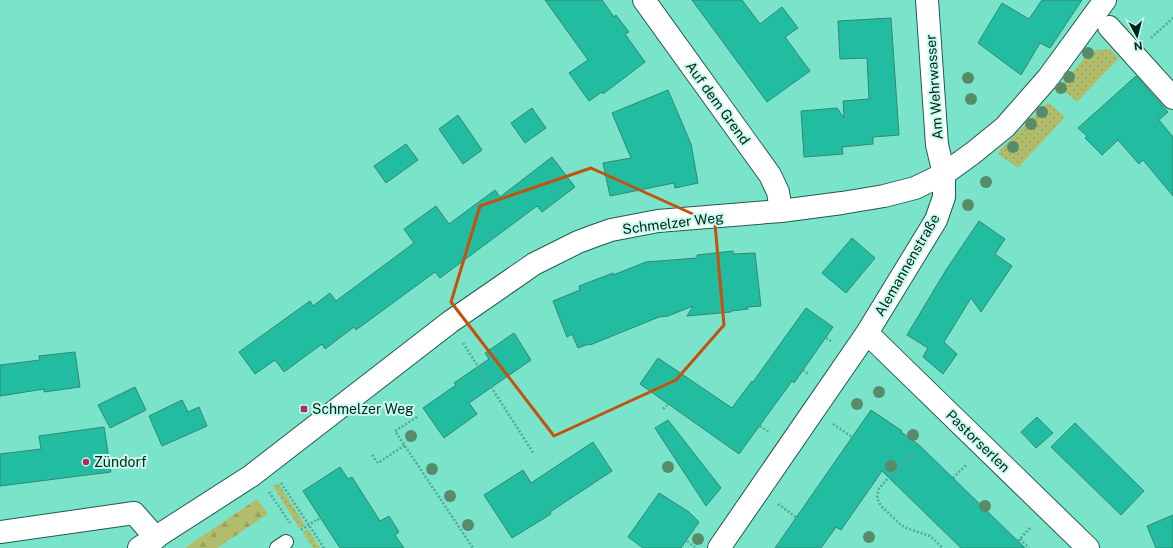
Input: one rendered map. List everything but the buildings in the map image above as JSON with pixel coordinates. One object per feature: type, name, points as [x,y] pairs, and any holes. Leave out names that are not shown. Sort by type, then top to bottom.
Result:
[{"type":"street","name":"Auf dem Grend","points":[[644,0],[770,175],[778,192],[781,211]]},
{"type":"street","name":"Am Wehrwasser","points":[[927,0],[937,145],[944,174]]},
{"type":"street","points":[[944,174],[973,153],[1005,126],[1048,78],[1105,0]]},
{"type":"street","points":[[1108,27],[1173,98]]},
{"type":"street","name":"Schmelzer Weg","points":[[0,532],[134,513],[148,543],[262,468],[450,322],[534,264],[594,236],[626,227],[658,221],[781,211],[842,204],[915,188],[944,174]]},
{"type":"street","name":"Alemannenstraße","points":[[719,548],[867,333],[936,220],[944,197],[944,174]]},
{"type":"street","name":"Pastorserlen","points":[[867,333],[1088,548]]},
{"type":"path","points":[[1134,54],[1173,18]]},
{"type":"path","points":[[450,322],[534,454]]},
{"type":"path","points":[[664,409],[667,405]]},
{"type":"path","points":[[417,417],[395,431],[473,548]]},
{"type":"path","points":[[830,422],[852,437]]},
{"type":"path","points":[[372,454],[378,463],[405,445]]},
{"type":"path","points":[[912,452],[879,488],[879,502],[884,509],[901,525],[930,536],[943,548]]},
{"type":"path","points":[[953,478],[970,461]]},
{"type":"path","points":[[262,468],[309,525],[324,548]]},
{"type":"path","points":[[262,468],[293,527]]},
{"type":"path","points":[[297,533],[318,519],[319,520]]},
{"type":"path","points":[[684,539],[697,548]]},
{"type":"path","points":[[1020,539],[1029,548]]},
{"type":"highlighted area","points":[[591,168],[715,224],[724,325],[676,380],[554,436],[451,302],[480,206]]},
{"type":"green space","points":[[1110,49],[1119,58],[1077,102],[1060,87],[1090,51]]},
{"type":"green space","points":[[1048,102],[1065,117],[1018,168],[998,154],[1000,150]]},
{"type":"green space","points":[[278,483],[305,525],[300,529],[273,486]]},
{"type":"green space","points":[[257,499],[268,514],[217,548],[185,548]]},
{"type":"green space","points":[[308,529],[320,548],[313,548],[303,532]]},
{"type":"place","name":"Schmelzer Weg","points":[[304,409]]},
{"type":"place","name":"Zündorf","points":[[86,462]]}]
